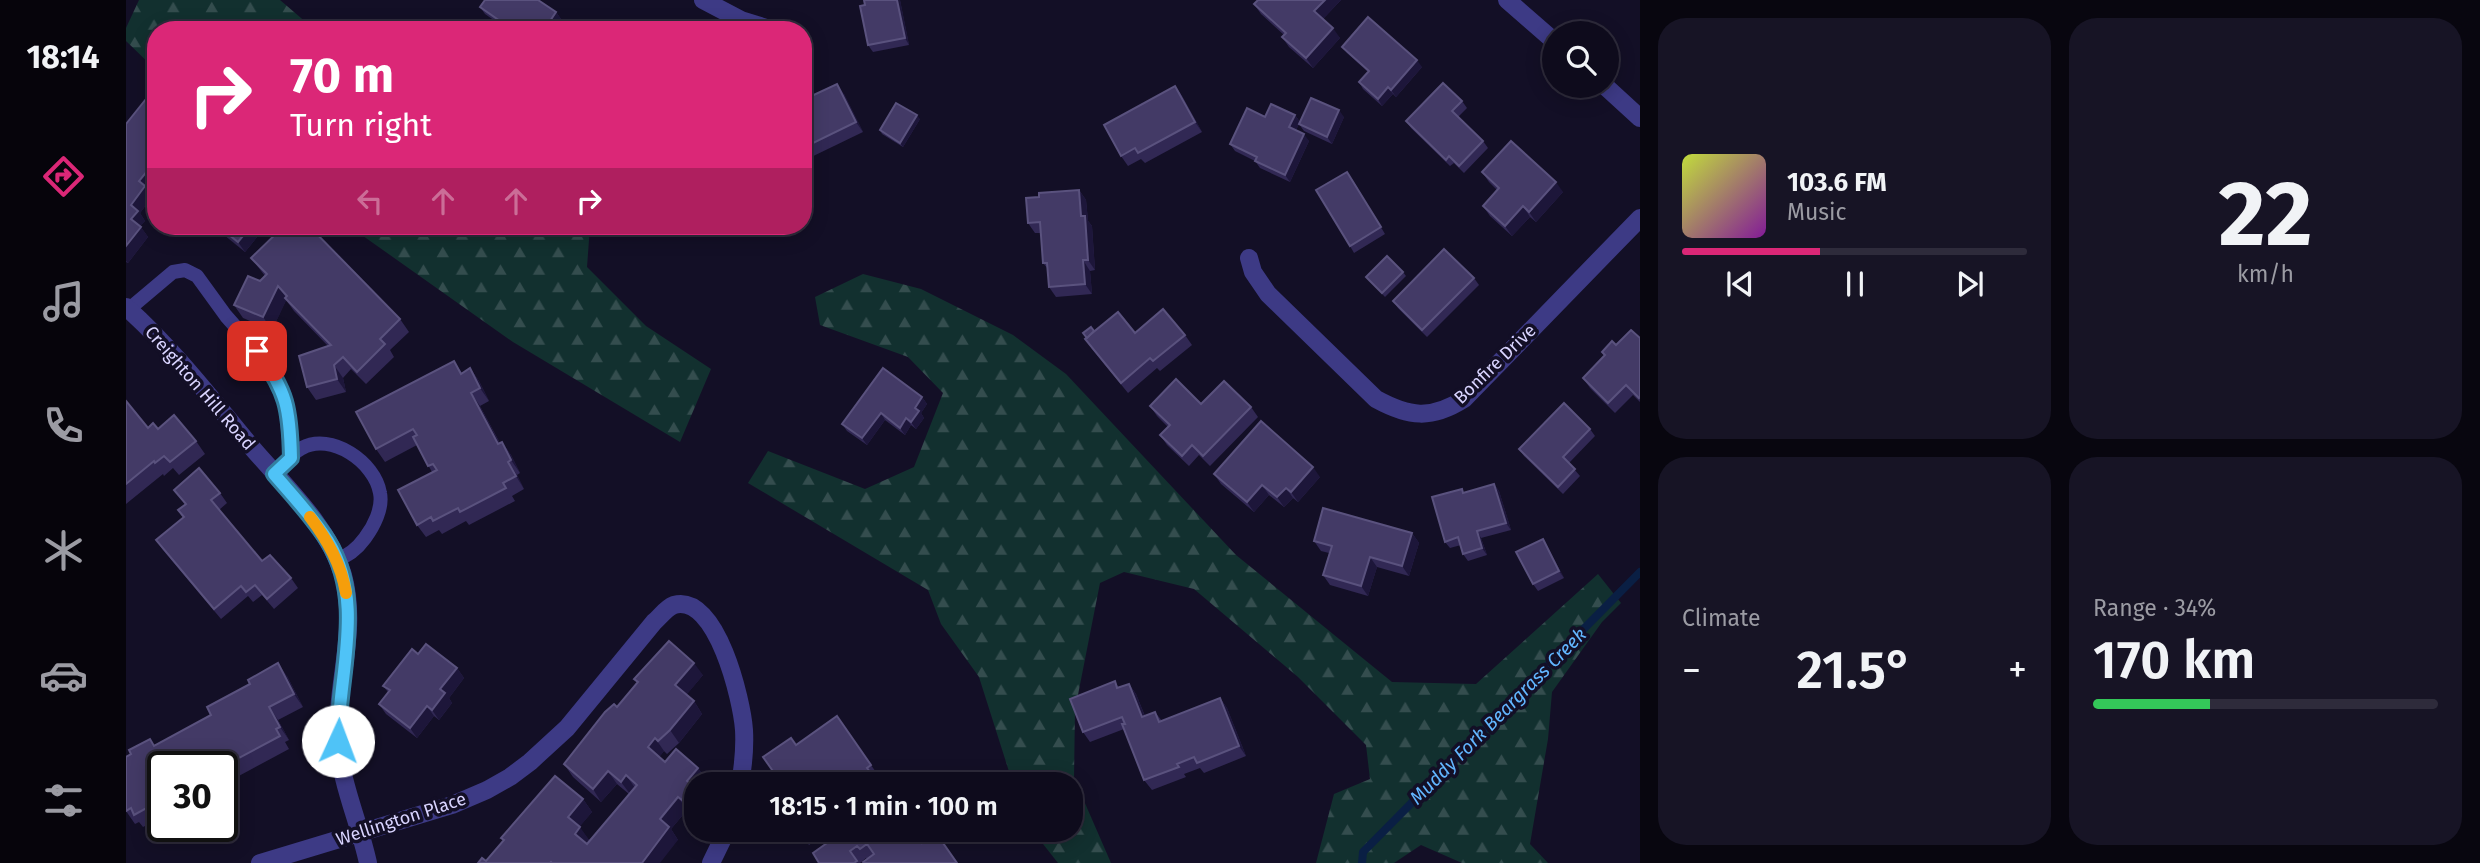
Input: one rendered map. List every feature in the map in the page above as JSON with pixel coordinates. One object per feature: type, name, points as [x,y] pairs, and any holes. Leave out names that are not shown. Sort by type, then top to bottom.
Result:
[{"type":"street","points":[[703,0],[744,21]]},
{"type":"street","points":[[1507,0],[1542,31]]},
{"type":"street","points":[[1618,98],[1640,118]]},
{"type":"street","name":"Bonfire Drive","points":[[1249,258],[1253,272],[1268,294],[1376,400],[1398,411],[1433,413],[1464,399],[1640,218]]},
{"type":"street","name":"Creighton Hill Road","points":[[127,309],[193,377],[328,541],[342,574],[349,609],[338,741],[347,793],[369,863]]},
{"type":"street","name":"Wellington Place","points":[[260,863],[452,805],[488,790],[510,777],[538,756],[567,728],[654,622],[669,607],[677,604],[690,605],[705,618],[722,646],[737,687],[744,730],[741,772]]},
{"type":"street","points":[[711,863],[721,842]]},
{"type":"lane","points":[[127,309],[173,272],[185,270],[197,276],[274,374],[284,394],[289,418],[291,458]]},
{"type":"lane","points":[[274,474],[302,448],[321,444],[343,450],[374,475],[380,493],[376,518],[360,545],[347,557],[336,560]]},
{"type":"green space","points":[[139,0],[280,0],[304,21],[147,21],[147,61],[126,41],[126,28]]},
{"type":"green space","points":[[362,235],[589,235],[587,267],[646,326],[711,369],[680,442],[513,342]]},
{"type":"green space","points":[[863,274],[921,289],[1013,335],[1066,374],[1236,555],[1392,682],[1476,684],[1598,574],[1621,603],[1602,622],[1552,692],[1548,739],[1530,844],[1548,863],[1462,863],[1421,845],[1394,863],[1316,863],[1334,794],[1370,779],[1366,745],[1298,677],[1194,589],[1124,572],[1100,583],[1075,710],[1074,772],[1009,772],[979,677],[941,624],[928,590],[748,483],[768,451],[865,489],[914,467],[943,393],[908,357],[820,325],[815,297]]},
{"type":"green space","points":[[1083,799],[1111,863],[1058,863],[1041,842],[1083,842]]},
{"type":"building","points":[[485,0],[538,0],[556,12],[550,21],[500,21],[480,7]]},
{"type":"building","points":[[864,0],[897,0],[905,38],[868,45],[860,6],[865,5]]},
{"type":"building","points":[[1258,0],[1325,0],[1314,11],[1333,28],[1306,58],[1282,37],[1286,33],[1254,4]]},
{"type":"building","points":[[1368,17],[1417,60],[1391,90],[1388,87],[1378,99],[1359,82],[1369,71],[1342,47]]},
{"type":"building","points":[[1443,83],[1462,101],[1452,111],[1483,141],[1459,166],[1449,156],[1446,160],[1406,121]]},
{"type":"building","points":[[837,84],[856,122],[812,144],[812,96]]},
{"type":"building","points":[[1175,86],[1195,122],[1138,153],[1135,148],[1121,156],[1104,125]]},
{"type":"building","points":[[147,98],[147,171],[139,181],[145,186],[131,205],[138,211],[131,219],[141,227],[126,246],[126,124]]},
{"type":"building","points":[[1311,98],[1339,110],[1327,137],[1299,124]]},
{"type":"building","points":[[896,103],[917,115],[900,143],[880,130]]},
{"type":"building","points":[[1271,104],[1295,115],[1289,127],[1304,134],[1285,175],[1255,161],[1257,157],[1230,144],[1247,108],[1265,117]]},
{"type":"building","points":[[1511,141],[1556,182],[1529,212],[1523,206],[1505,226],[1483,206],[1499,188],[1482,172]]},
{"type":"building","points":[[1347,172],[1381,227],[1350,246],[1316,190]]},
{"type":"building","points":[[1079,190],[1081,216],[1085,216],[1088,260],[1083,260],[1085,284],[1049,287],[1047,263],[1043,263],[1040,222],[1028,223],[1026,198],[1039,197],[1039,193]]},
{"type":"building","points":[[229,235],[244,235],[238,242]]},
{"type":"building","points":[[275,235],[318,235],[400,319],[380,339],[385,344],[357,372],[343,357],[334,365],[337,379],[307,387],[299,356],[331,345],[285,298],[287,296],[278,286],[263,317],[234,305],[248,276],[260,281],[267,274],[251,258]]},
{"type":"building","points":[[1444,249],[1474,278],[1422,330],[1393,301]]},
{"type":"building","points":[[1387,256],[1403,272],[1382,293],[1366,277]]},
{"type":"building","points":[[1163,309],[1185,335],[1153,361],[1150,358],[1121,383],[1085,339],[1118,312],[1135,333]]},
{"type":"building","points":[[1091,327],[1094,331],[1087,338],[1083,333]]},
{"type":"building","points":[[1631,330],[1640,338],[1640,397],[1626,385],[1608,403],[1583,378],[1605,355],[1602,352],[1612,341],[1616,345]]},
{"type":"building","points":[[454,361],[461,374],[470,368],[480,388],[471,393],[498,444],[502,442],[516,476],[503,483],[506,488],[460,512],[458,508],[433,521],[431,517],[417,525],[398,490],[437,470],[433,464],[428,466],[413,437],[417,435],[413,429],[376,449],[356,412]]},
{"type":"building","points":[[883,368],[922,397],[915,408],[919,411],[911,422],[906,418],[900,428],[881,413],[862,438],[842,424]]},
{"type":"building","points":[[1176,379],[1201,404],[1224,381],[1251,407],[1203,456],[1192,445],[1182,456],[1160,435],[1170,425],[1150,406]]},
{"type":"building","points":[[126,401],[148,428],[153,423],[158,429],[174,415],[196,441],[170,462],[164,456],[155,463],[154,461],[126,484]]},
{"type":"building","points":[[1564,403],[1590,429],[1563,457],[1575,469],[1558,487],[1519,449]]},
{"type":"building","points":[[1261,421],[1313,467],[1291,492],[1286,488],[1277,497],[1262,485],[1247,502],[1214,474]]},
{"type":"building","points":[[199,468],[220,493],[211,500],[262,561],[270,555],[291,578],[267,599],[255,585],[246,592],[241,586],[214,609],[156,540],[184,517],[178,510],[186,504],[174,490]]},
{"type":"building","points":[[1494,484],[1506,523],[1477,531],[1482,548],[1463,554],[1458,537],[1445,542],[1432,497],[1462,489],[1463,493]]},
{"type":"building","points":[[1323,508],[1412,533],[1402,566],[1370,557],[1361,586],[1323,575],[1332,546],[1314,541]]},
{"type":"building","points":[[1543,539],[1559,571],[1533,584],[1516,552]]},
{"type":"building","points":[[669,641],[694,663],[675,685],[694,701],[670,730],[658,741],[655,738],[648,747],[665,762],[676,749],[698,768],[695,772],[684,772],[684,797],[682,800],[678,797],[660,819],[669,827],[642,863],[478,863],[482,858],[486,861],[504,840],[501,838],[555,776],[583,799],[568,817],[580,827],[575,834],[587,844],[637,785],[626,775],[621,782],[608,771],[593,789],[564,764],[605,712],[614,704],[617,707],[638,682],[634,679]]},
{"type":"building","points":[[426,644],[457,668],[440,689],[445,693],[432,710],[427,706],[410,728],[379,704],[390,690],[383,686],[412,649],[418,654]]},
{"type":"building","points":[[278,663],[294,694],[269,707],[280,727],[276,729],[280,736],[238,758],[238,751],[147,751],[147,808],[134,815],[131,808],[126,811],[126,757],[131,754],[129,750],[150,739],[154,746],[211,715],[207,707],[250,684],[248,680]]},
{"type":"building","points":[[1115,681],[1117,688],[1129,684],[1142,717],[1155,712],[1159,722],[1220,698],[1239,746],[1197,763],[1194,757],[1177,764],[1179,767],[1144,780],[1122,724],[1125,724],[1122,717],[1083,732],[1070,699]]},
{"type":"building","points":[[837,716],[871,765],[867,768],[870,772],[774,772],[763,757],[791,738],[796,745]]},
{"type":"building","points":[[828,842],[942,842],[957,863],[864,863],[874,854],[867,844],[850,851],[857,861],[854,863],[819,863],[813,853]]},
{"type":"waterway","name":"Muddy Fork Beargrass Creek","points":[[1362,863],[1363,852],[1640,572]]},
{"type":"slow traffic","points":[[310,517],[328,541],[342,574],[346,593]]},
{"type":"route","points":[[257,351],[274,374],[284,394],[289,418],[291,458],[274,474],[328,541],[342,574],[349,609],[349,629],[338,717],[338,741]]}]
